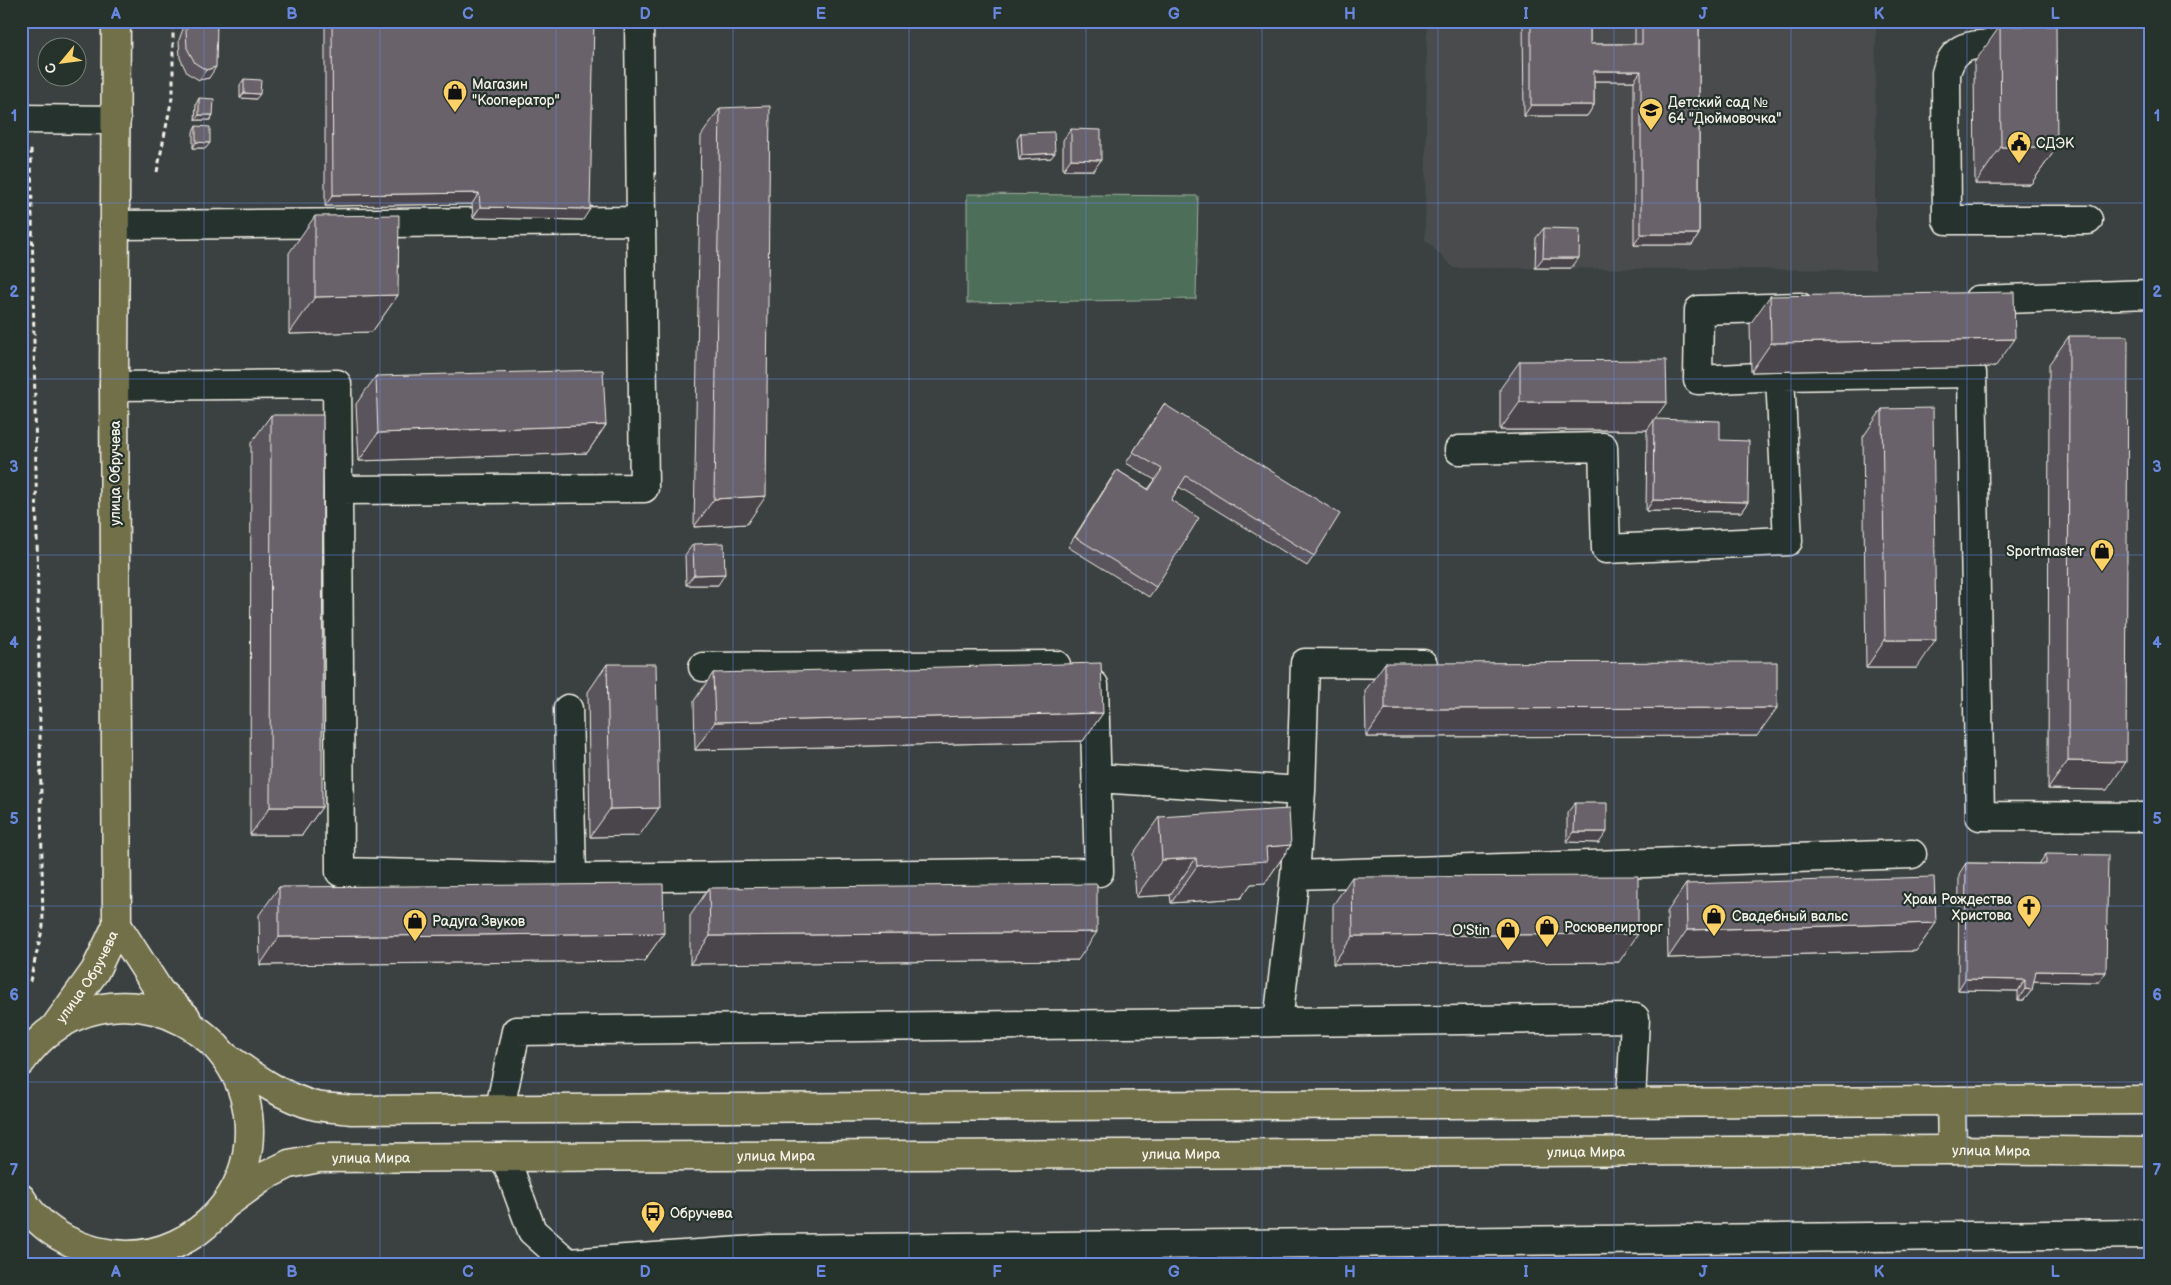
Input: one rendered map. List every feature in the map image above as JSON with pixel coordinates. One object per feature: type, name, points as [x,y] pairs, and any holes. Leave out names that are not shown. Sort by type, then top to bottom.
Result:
[{"type":"main road","name":"улица Обручева","points":[[55,1027],[95,971],[117,925],[114,386],[116,21]]},
{"type":"main road","name":"улица Обручева","points":[[117,925],[160,992],[199,1030]]},
{"type":"main road","points":[[21,1062],[35,1044],[55,1027],[78,1015],[102,1008],[128,1006],[153,1009],[177,1017],[199,1030],[226,1058],[257,1079],[286,1094],[315,1106],[351,1110],[2150,1100]]},
{"type":"main road","points":[[167,1264],[190,1237],[226,1205],[237,1185],[245,1164],[249,1142],[249,1120],[245,1098],[237,1076],[226,1058]]},
{"type":"main road","points":[[1951,1101],[1952,1150]]},
{"type":"main road","name":"улица Мира","points":[[226,1205],[264,1176],[289,1164],[319,1158],[1952,1150],[2150,1152]]},
{"type":"main road","points":[[22,1202],[83,1264]]},
{"type":"main road","points":[[55,1234],[72,1244],[112,1255],[153,1252],[172,1246],[190,1237]]},
{"type":"street","points":[[338,490],[644,488],[639,21]]},
{"type":"street","points":[[2017,21],[2009,36],[2002,42],[1993,45],[1968,46],[1955,54],[1946,73],[1947,220],[2088,220]]},
{"type":"street","points":[[21,118],[116,120]]},
{"type":"street","points":[[114,225],[641,221]]},
{"type":"street","points":[[1954,301],[2150,294]]},
{"type":"street","points":[[1827,306],[1700,310],[1698,380],[1780,376],[1972,373],[1980,816],[2150,817]]},
{"type":"street","points":[[1459,450],[1602,447],[1606,548],[1788,541],[1780,376]]},
{"type":"street","points":[[114,386],[337,384],[340,872],[572,878],[1099,872],[1093,664],[703,668]]},
{"type":"street","points":[[1278,1022],[1295,876],[1301,791],[1305,662],[1452,664]]},
{"type":"street","points":[[568,709],[572,878]]},
{"type":"street","points":[[1097,778],[1301,791]]},
{"type":"street","points":[[1295,876],[1912,854]]},
{"type":"street","points":[[500,1108],[516,1030],[1635,1018],[1632,1102]]},
{"type":"street","points":[[505,1157],[532,1230],[568,1263],[770,1256],[1498,1253],[2150,1234]]},
{"type":"path","points":[[157,172],[173,93],[173,21]]},
{"type":"path","points":[[21,983],[30,981],[43,926],[31,174]]},
{"type":"shaded area","name":"Детский сад № 64 \"Дюймовочка\"","points":[[1427,21],[1876,21],[1875,270],[1454,268],[1425,240]]},
{"type":"green space","points":[[967,194],[1198,196],[1196,299],[967,303]]},
{"type":"green space","points":[[1835,1261],[1989,1263],[1989,1264],[1836,1264]]},
{"type":"building","points":[[189,21],[217,21],[216,67],[206,70],[195,63],[187,48],[186,30]]},
{"type":"building","name":"Магазин \"Кооператор\"","points":[[332,21],[594,21],[590,209],[480,207],[479,193],[333,195]]},
{"type":"building","points":[[1531,21],[1590,21],[1590,44],[1642,44],[1642,21],[1699,21],[1699,234],[1641,234],[1641,71],[1594,71],[1594,105],[1531,105]]},
{"type":"building","points":[[2000,26],[2056,26],[2057,147],[2001,147]]},
{"type":"building","points":[[244,79],[261,80],[260,94],[244,93]]},
{"type":"building","points":[[199,98],[214,99],[213,115],[199,115]]},
{"type":"building","points":[[770,106],[766,496],[714,499],[720,108]]},
{"type":"building","points":[[196,126],[210,127],[210,143],[196,142]]},
{"type":"building","points":[[1071,129],[1101,130],[1101,160],[1071,159]]},
{"type":"building","points":[[1054,132],[1055,153],[1022,155],[1021,133]]},
{"type":"building","points":[[21,148],[22,148],[21,236]]},
{"type":"building","points":[[399,215],[398,295],[315,297],[315,216]]},
{"type":"building","points":[[1544,228],[1580,229],[1579,258],[1543,258]]},
{"type":"building","points":[[2014,292],[2015,339],[1771,343],[1770,296]]},
{"type":"building","points":[[2069,336],[2128,336],[2126,762],[2068,761]]},
{"type":"building","points":[[1666,360],[1667,402],[1520,402],[1520,361]]},
{"type":"building","points":[[603,370],[606,425],[378,433],[376,376]]},
{"type":"building","points":[[1164,404],[1340,514],[1314,556],[1186,476],[1171,500],[1199,518],[1156,587],[1075,537],[1117,470],[1149,490],[1162,469],[1133,452]]},
{"type":"building","points":[[1933,408],[1936,640],[1885,640],[1882,409]]},
{"type":"building","points":[[271,415],[323,415],[322,807],[270,807]]},
{"type":"building","points":[[1654,419],[1720,421],[1720,440],[1749,441],[1748,502],[1653,500]]},
{"type":"building","points":[[724,543],[725,574],[694,575],[693,544]]},
{"type":"building","points":[[1777,662],[1777,708],[1385,709],[1385,663]]},
{"type":"building","points":[[1101,663],[1103,713],[715,722],[713,673]]},
{"type":"building","points":[[607,664],[656,664],[659,808],[610,809]]},
{"type":"building","points":[[21,731],[24,933],[21,933]]},
{"type":"building","points":[[1575,803],[1607,803],[1607,832],[1574,832]]},
{"type":"building","points":[[1289,809],[1291,845],[1266,847],[1267,861],[1197,866],[1196,858],[1162,860],[1159,817]]},
{"type":"building","name":"Храм Рождества Христова","points":[[2046,854],[2108,855],[2106,972],[2036,971],[2032,990],[2025,989],[2025,980],[1965,979],[1966,863],[2046,864]]},
{"type":"building","points":[[1638,876],[1638,934],[1353,936],[1352,877]]},
{"type":"building","points":[[1934,877],[1936,923],[1687,930],[1686,884]]},
{"type":"building","points":[[663,884],[664,933],[279,937],[279,887]]},
{"type":"building","points":[[1097,884],[1097,932],[710,936],[709,888]]},
{"type":"place","name":"Магазин \"Кооператор\"","points":[[455,113]]},
{"type":"place","name":"Детский сад № 64 \"Дюймовочка\"","points":[[1651,131]]},
{"type":"place","name":"СДЭК","points":[[2019,164]]},
{"type":"place","name":"Sportmaster","points":[[2102,572]]},
{"type":"place","name":"Храм Рождества Христова","points":[[2029,928]]},
{"type":"place","name":"Свадебный вальс","points":[[1714,937]]},
{"type":"place","name":"Радуга Звуков","points":[[415,942]]},
{"type":"place","name":"Росювелирторг","points":[[1547,948]]},
{"type":"place","name":"O'Stin","points":[[1508,951]]},
{"type":"place","name":"Обручева","points":[[653,1234]]}]
